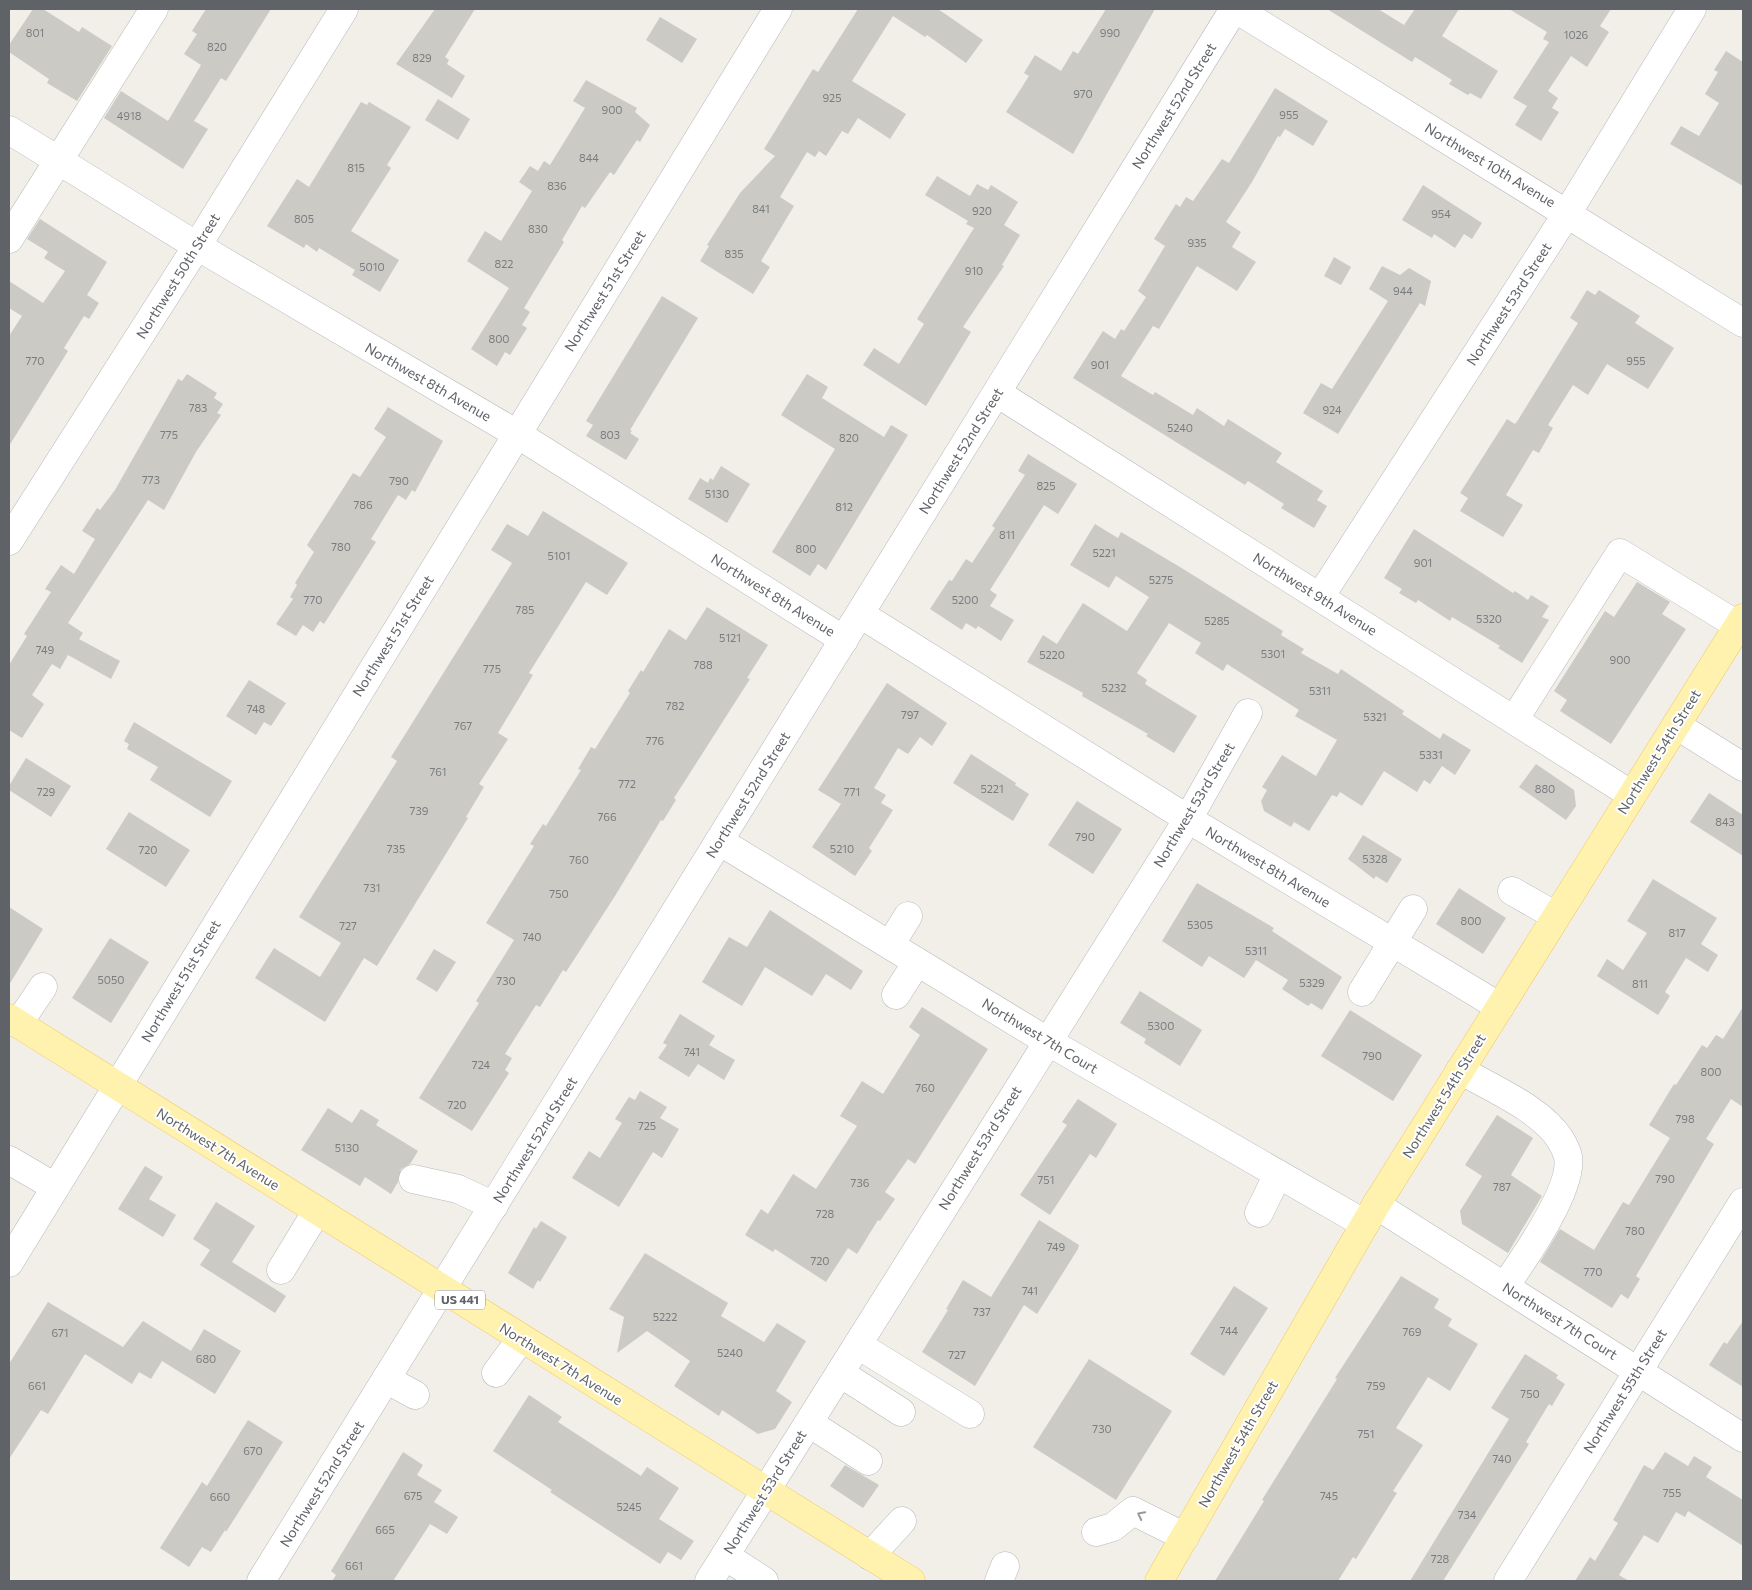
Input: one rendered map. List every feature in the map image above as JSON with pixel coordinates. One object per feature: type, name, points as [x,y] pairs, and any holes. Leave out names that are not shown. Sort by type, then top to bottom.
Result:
[{"type":"main road","name":"Northwest 54th Street","points":[[1159,1581],[1370,1215],[1741,622]]},
{"type":"main road","name":"Northwest 7th Avenue","points":[[14,1021],[911,1581]]},
{"type":"street","points":[[9,239],[154,9]]},
{"type":"street","name":"Northwest 50th Street","points":[[9,541],[197,246],[344,9]]},
{"type":"street","name":"Northwest 51st Street","points":[[9,1263],[778,9]]},
{"type":"street","name":"Northwest 10th Avenue","points":[[1235,9],[1742,320]]},
{"type":"street","name":"Northwest 52nd Street","points":[[261,1581],[386,1379],[444,1290],[719,841],[1235,9]]},
{"type":"street","name":"Northwest 53rd Street","points":[[1320,597],[1568,212],[1692,9]]},
{"type":"street","name":"Northwest 8th Avenue","points":[[9,130],[197,246],[517,434],[844,640]]},
{"type":"street","name":"Northwest 9th Avenue","points":[[996,393],[1632,795]]},
{"type":"street","points":[[1514,720],[1620,553],[1741,622]]},
{"type":"street","name":"Northwest 8th Avenue","points":[[860,614],[1188,819],[1500,1007]]},
{"type":"street","name":"Northwest 53rd Street","points":[[708,1581],[1188,819],[1248,713]]},
{"type":"street","points":[[1676,726],[1743,767]]},
{"type":"street","name":"Northwest 7th Court","points":[[719,841],[1047,1041],[1278,1174],[1370,1215],[1505,1286],[1743,1438]]},
{"type":"street","points":[[1512,890],[1556,916]]},
{"type":"street","points":[[1362,992],[1414,909]]},
{"type":"street","points":[[890,945],[908,916]]},
{"type":"street","points":[[896,995],[917,962]]},
{"type":"street","points":[[14,1021],[43,987]]},
{"type":"street","points":[[1460,1070],[1537,1116],[1560,1139],[1568,1158],[1566,1181],[1553,1209],[1505,1286]]},
{"type":"street","points":[[9,1160],[55,1187]]},
{"type":"street","points":[[1259,1213],[1278,1174]]},
{"type":"street","points":[[413,1179],[458,1189],[494,1206]]},
{"type":"street","name":"Northwest 55th Street","points":[[1508,1581],[1743,1202]]},
{"type":"street","points":[[281,1270],[317,1211]]},
{"type":"street","points":[[496,1373],[521,1339]]},
{"type":"street","points":[[858,1344],[970,1414]]},
{"type":"street","points":[[840,1373],[901,1412]]},
{"type":"street","points":[[386,1379],[414,1395]]},
{"type":"street","points":[[809,1423],[868,1461]]},
{"type":"street","points":[[1096,1532],[1113,1527],[1133,1511],[1185,1537]]},
{"type":"street","points":[[870,1556],[902,1521]]},
{"type":"street","points":[[725,1556],[764,1581]]},
{"type":"building","points":[[33,9],[43,9],[79,32],[82,27],[112,46],[77,101],[47,83],[49,79],[9,52],[9,45]]},
{"type":"building","points":[[206,9],[271,9],[226,81],[221,78],[194,121],[208,129],[183,169],[104,118],[121,91],[168,121],[201,65],[184,54],[197,34],[192,31]]},
{"type":"building","points":[[435,9],[475,9],[445,57],[449,60],[447,64],[465,76],[452,98],[396,64]]},
{"type":"building","points":[[858,9],[938,9],[983,40],[966,63],[927,35],[925,37],[893,16],[852,81],[906,114],[890,139],[858,118],[848,134],[842,131],[826,156],[819,151],[815,157],[807,152],[780,197],[794,206],[761,261],[770,267],[753,294],[700,261],[709,246],[707,245],[740,193],[775,156],[764,149],[813,69],[818,72]]},
{"type":"building","points":[[1106,9],[1155,9],[1073,154],[1006,112],[1029,76],[1024,73],[1035,55],[1061,71],[1073,51],[1078,54]]},
{"type":"building","points":[[1327,9],[1378,9],[1404,25],[1415,9],[1459,9],[1442,36],[1498,71],[1481,99],[1470,93],[1468,95],[1449,84],[1452,80],[1415,57],[1412,62]]},
{"type":"building","points":[[1509,9],[1611,9],[1600,26],[1609,32],[1587,67],[1571,56],[1548,91],[1558,98],[1552,108],[1559,112],[1541,141],[1515,125],[1527,106],[1513,98],[1549,42],[1543,39],[1547,32]]},
{"type":"building","points":[[660,17],[697,39],[682,63],[646,40]]},
{"type":"building","points":[[1726,51],[1743,62],[1743,186],[1670,144],[1681,126],[1699,136],[1719,103],[1705,94],[1718,72],[1714,70]]},
{"type":"building","points":[[586,80],[637,108],[635,112],[650,125],[640,142],[637,140],[614,175],[610,172],[585,208],[582,206],[562,240],[564,242],[524,308],[530,312],[522,325],[527,328],[510,355],[505,352],[497,366],[471,349],[509,288],[467,261],[485,231],[501,241],[532,191],[519,182],[530,166],[538,171],[544,161],[550,165],[585,108],[573,101]]},
{"type":"building","points":[[1275,88],[1328,121],[1313,146],[1285,129],[1280,137],[1278,136],[1252,182],[1226,222],[1241,232],[1232,247],[1256,262],[1237,291],[1197,266],[1159,329],[1153,326],[1121,376],[1153,395],[1155,392],[1193,415],[1197,408],[1224,426],[1228,419],[1282,453],[1276,462],[1323,491],[1317,500],[1327,506],[1314,528],[1281,508],[1284,504],[1248,481],[1245,485],[1073,378],[1103,331],[1115,339],[1121,329],[1124,331],[1146,297],[1138,291],[1165,246],[1154,239],[1176,204],[1180,207],[1186,197],[1193,201],[1222,159],[1229,163]]},
{"type":"building","points":[[438,99],[470,119],[458,140],[425,120]]},
{"type":"building","points":[[361,102],[367,105],[369,102],[411,127],[387,165],[391,168],[351,231],[399,260],[380,292],[352,275],[355,270],[319,248],[317,252],[306,244],[304,248],[267,226],[297,179],[309,187]]},
{"type":"building","points":[[937,176],[970,196],[977,184],[988,190],[991,185],[1018,202],[1004,225],[1020,235],[1002,265],[1004,266],[963,327],[971,332],[926,406],[863,365],[874,348],[899,364],[924,324],[917,319],[974,228],[966,224],[968,221],[925,195]]},
{"type":"building","points":[[1423,185],[1482,223],[1472,239],[1464,234],[1455,248],[1434,234],[1432,238],[1402,220]]},
{"type":"building","points":[[40,219],[107,262],[87,295],[99,303],[89,319],[84,316],[64,348],[68,351],[9,446],[9,336],[22,316],[9,308],[9,281],[43,303],[65,271],[44,258],[48,252],[27,239]]},
{"type":"building","points":[[1334,257],[1351,267],[1341,285],[1324,276]]},
{"type":"building","points":[[1382,266],[1400,275],[1409,268],[1431,281],[1425,306],[1420,303],[1338,434],[1303,413],[1321,383],[1332,389],[1388,301],[1369,289]]},
{"type":"building","points":[[1587,290],[1595,295],[1599,290],[1640,316],[1635,323],[1674,348],[1648,389],[1607,364],[1588,395],[1573,385],[1548,425],[1553,428],[1539,453],[1533,450],[1506,495],[1523,505],[1503,537],[1460,511],[1468,498],[1460,493],[1507,419],[1515,424],[1518,420],[1578,323],[1570,318]]},
{"type":"building","points":[[662,296],[698,318],[630,430],[632,431],[630,433],[639,439],[626,460],[586,436],[593,425],[586,421]]},
{"type":"building","points":[[187,374],[217,393],[214,398],[223,404],[217,413],[221,415],[196,452],[164,510],[148,500],[68,623],[83,633],[79,639],[120,661],[111,679],[68,655],[60,669],[52,664],[32,695],[44,704],[22,738],[9,730],[9,665],[27,636],[24,634],[51,592],[45,589],[61,565],[74,574],[95,539],[82,531],[97,508],[100,510],[115,490],[178,379],[182,381]]},
{"type":"building","points":[[807,374],[828,387],[822,398],[884,437],[891,425],[908,435],[826,570],[818,564],[810,576],[772,552],[835,449],[781,415]]},
{"type":"building","points":[[388,407],[443,441],[415,492],[412,490],[406,500],[398,495],[371,539],[376,542],[324,624],[320,621],[313,632],[303,625],[296,636],[276,624],[293,599],[290,597],[297,585],[295,583],[314,552],[307,545],[353,473],[360,477],[386,437],[374,429]]},
{"type":"building","points":[[1028,454],[1077,484],[1058,514],[1044,505],[990,590],[997,595],[990,606],[1014,620],[1001,641],[978,626],[976,629],[966,623],[962,630],[930,609],[949,580],[952,581],[966,559],[972,563],[995,528],[992,526],[1025,475],[1018,471]]},
{"type":"building","points":[[721,466],[750,484],[727,523],[688,499],[700,478],[708,483],[710,478],[713,480]]},
{"type":"building","points":[[543,511],[628,563],[607,595],[586,582],[529,673],[533,675],[498,733],[508,739],[479,784],[484,787],[466,817],[468,818],[377,966],[364,958],[325,1022],[255,978],[274,948],[320,977],[341,943],[299,917],[397,761],[391,757],[512,563],[491,550],[507,524],[528,536]]},
{"type":"building","points":[[1095,524],[1118,538],[1121,532],[1180,567],[1283,631],[1281,635],[1304,649],[1301,653],[1338,674],[1341,669],[1404,711],[1402,714],[1440,739],[1443,733],[1471,750],[1455,775],[1442,766],[1430,784],[1424,780],[1417,792],[1384,771],[1362,806],[1340,792],[1337,797],[1332,795],[1309,831],[1294,822],[1291,827],[1264,811],[1261,801],[1267,790],[1262,787],[1282,755],[1316,776],[1337,740],[1295,716],[1299,710],[1227,664],[1223,671],[1195,653],[1201,643],[1169,623],[1137,673],[1147,680],[1145,684],[1197,716],[1174,753],[1146,736],[1148,734],[1082,696],[1083,693],[1027,662],[1043,635],[1057,644],[1083,603],[1127,631],[1149,597],[1116,576],[1109,588],[1070,565]]},
{"type":"building","points":[[1414,529],[1513,593],[1515,591],[1528,600],[1531,595],[1549,606],[1542,617],[1549,620],[1522,663],[1498,648],[1500,646],[1452,617],[1450,621],[1418,600],[1416,603],[1399,593],[1402,589],[1384,578]]},
{"type":"building","points":[[1637,582],[1670,602],[1662,614],[1686,629],[1611,744],[1560,711],[1567,700],[1554,691],[1605,611],[1614,617]]},
{"type":"building","points":[[707,607],[768,645],[747,678],[750,679],[674,798],[676,800],[663,821],[661,820],[615,896],[566,972],[563,970],[540,1007],[536,1005],[505,1054],[512,1058],[505,1070],[509,1073],[472,1131],[419,1098],[479,1003],[476,1001],[514,940],[486,923],[534,846],[530,844],[543,824],[546,826],[581,770],[578,769],[591,747],[595,749],[630,693],[628,691],[641,670],[643,672],[669,629],[686,640]]},
{"type":"building","points":[[249,680],[286,703],[271,726],[264,722],[256,735],[226,716]]},
{"type":"building","points":[[887,683],[947,723],[932,746],[920,737],[908,754],[898,748],[874,788],[886,795],[881,803],[893,810],[869,848],[872,851],[855,876],[812,847],[841,804],[818,790]]},
{"type":"building","points":[[134,722],[232,781],[210,817],[150,780],[158,767],[127,749],[129,744],[124,741]]},
{"type":"building","points":[[971,754],[1016,783],[1015,785],[1029,794],[1013,821],[953,783]]},
{"type":"building","points":[[26,758],[71,786],[51,817],[9,790],[9,786]]},
{"type":"building","points":[[1536,764],[1574,790],[1576,806],[1566,820],[1519,787]]},
{"type":"building","points":[[1709,793],[1743,815],[1743,856],[1690,822]]},
{"type":"building","points":[[1077,801],[1122,829],[1093,874],[1048,845]]},
{"type":"building","points":[[129,812],[190,850],[166,887],[106,849]]},
{"type":"building","points":[[1363,835],[1402,859],[1387,883],[1376,876],[1374,879],[1348,859]]},
{"type":"building","points":[[1653,879],[1717,918],[1701,944],[1718,955],[1708,972],[1686,958],[1665,992],[1670,996],[1658,1015],[1597,976],[1607,959],[1623,970],[1647,933],[1627,921]]},
{"type":"building","points":[[1197,883],[1274,928],[1272,931],[1342,977],[1322,1010],[1311,1003],[1308,1006],[1282,989],[1288,980],[1256,960],[1244,978],[1209,956],[1202,967],[1162,941]]},
{"type":"building","points":[[1459,888],[1506,918],[1483,954],[1436,924]]},
{"type":"building","points":[[9,907],[43,929],[9,985]]},
{"type":"building","points":[[770,910],[863,971],[851,990],[826,974],[812,996],[765,967],[742,1006],[702,982],[729,937],[747,947]]},
{"type":"building","points":[[110,938],[149,962],[111,1023],[72,998]]},
{"type":"building","points":[[434,949],[456,962],[437,992],[416,979]]},
{"type":"building","points":[[1140,991],[1202,1030],[1180,1066],[1144,1043],[1146,1039],[1120,1023]]},
{"type":"building","points":[[922,1007],[988,1049],[915,1164],[908,1159],[885,1192],[895,1199],[880,1221],[878,1220],[857,1254],[848,1248],[826,1282],[775,1249],[773,1252],[745,1235],[761,1209],[768,1214],[793,1174],[816,1189],[857,1126],[840,1116],[862,1081],[883,1094],[920,1035],[909,1027]]},
{"type":"building","points":[[1743,1007],[1743,1107],[1731,1099],[1706,1139],[1714,1144],[1636,1276],[1640,1279],[1628,1299],[1621,1294],[1612,1308],[1540,1262],[1560,1229],[1594,1250],[1623,1202],[1629,1205],[1670,1138],[1649,1125],[1674,1084],[1676,1085],[1702,1045],[1707,1048],[1716,1035],[1723,1039]]},
{"type":"building","points":[[1350,1010],[1422,1055],[1393,1101],[1321,1056]]},
{"type":"building","points":[[680,1014],[715,1036],[709,1045],[735,1060],[724,1080],[698,1064],[689,1077],[658,1058],[667,1045],[663,1043]]},
{"type":"building","points":[[640,1091],[667,1107],[660,1118],[679,1129],[662,1158],[653,1152],[619,1207],[572,1178],[589,1151],[600,1158],[622,1123],[615,1119],[629,1097],[635,1100]]},
{"type":"building","points":[[1078,1099],[1117,1124],[1096,1158],[1090,1154],[1050,1215],[1020,1195],[1067,1125],[1062,1122]]},
{"type":"building","points":[[328,1108],[352,1123],[361,1109],[379,1120],[376,1125],[418,1151],[410,1164],[401,1169],[398,1182],[391,1194],[365,1177],[360,1186],[301,1150]]},
{"type":"building","points":[[1497,1115],[1533,1138],[1511,1175],[1542,1196],[1508,1253],[1462,1224],[1460,1211],[1482,1176],[1465,1165]]},
{"type":"building","points":[[145,1166],[163,1177],[149,1199],[176,1215],[163,1237],[118,1209]]},
{"type":"building","points":[[216,1202],[255,1226],[232,1262],[286,1296],[275,1313],[200,1265],[210,1250],[193,1239]]},
{"type":"building","points":[[1039,1220],[1079,1245],[1078,1249],[1037,1314],[1024,1305],[975,1386],[922,1352],[948,1310],[946,1309],[963,1280],[991,1297]]},
{"type":"building","points":[[541,1221],[567,1237],[540,1282],[538,1280],[533,1289],[508,1273],[534,1227],[536,1229]]},
{"type":"building","points":[[645,1253],[728,1303],[721,1316],[764,1342],[777,1323],[806,1341],[776,1391],[792,1402],[775,1429],[758,1434],[722,1410],[719,1416],[674,1386],[690,1361],[647,1331],[617,1353],[624,1317],[609,1309]]},
{"type":"building","points":[[1401,1276],[1439,1299],[1434,1308],[1452,1319],[1448,1326],[1478,1344],[1450,1391],[1428,1377],[1396,1428],[1423,1445],[1393,1491],[1397,1493],[1356,1559],[1353,1557],[1338,1581],[1215,1581],[1264,1501],[1262,1500],[1337,1379],[1335,1378]]},
{"type":"building","points":[[1234,1286],[1268,1308],[1224,1376],[1190,1354]]},
{"type":"building","points":[[48,1302],[123,1347],[143,1321],[191,1351],[204,1329],[241,1351],[215,1394],[162,1361],[151,1379],[139,1372],[132,1384],[85,1354],[48,1414],[41,1410],[9,1459],[9,1364]]},
{"type":"building","points":[[1743,1321],[1743,1387],[1709,1365],[1724,1342],[1727,1344]]},
{"type":"building","points":[[1525,1354],[1558,1375],[1556,1378],[1565,1384],[1552,1406],[1549,1404],[1526,1442],[1529,1444],[1443,1581],[1410,1581],[1509,1419],[1491,1408]]},
{"type":"building","points":[[1089,1359],[1172,1411],[1116,1500],[1033,1447]]},
{"type":"building","points":[[529,1395],[562,1417],[558,1422],[641,1476],[647,1467],[679,1488],[659,1519],[694,1541],[681,1560],[668,1552],[660,1564],[550,1492],[552,1490],[493,1451]]},
{"type":"building","points":[[248,1420],[283,1442],[226,1532],[225,1530],[211,1552],[202,1547],[189,1567],[160,1548],[202,1482],[207,1486]]},
{"type":"building","points":[[403,1452],[423,1465],[417,1475],[442,1490],[434,1502],[458,1517],[447,1534],[430,1524],[393,1581],[332,1581],[336,1575],[331,1571]]},
{"type":"building","points":[[1665,1452],[1688,1466],[1694,1456],[1712,1467],[1706,1477],[1743,1500],[1743,1546],[1688,1511],[1685,1517],[1676,1512],[1658,1543],[1644,1535],[1619,1575],[1629,1581],[1575,1581],[1590,1557],[1595,1561],[1618,1523],[1613,1520],[1644,1465],[1653,1470]]},
{"type":"building","points":[[845,1465],[879,1485],[863,1508],[830,1486]]}]
